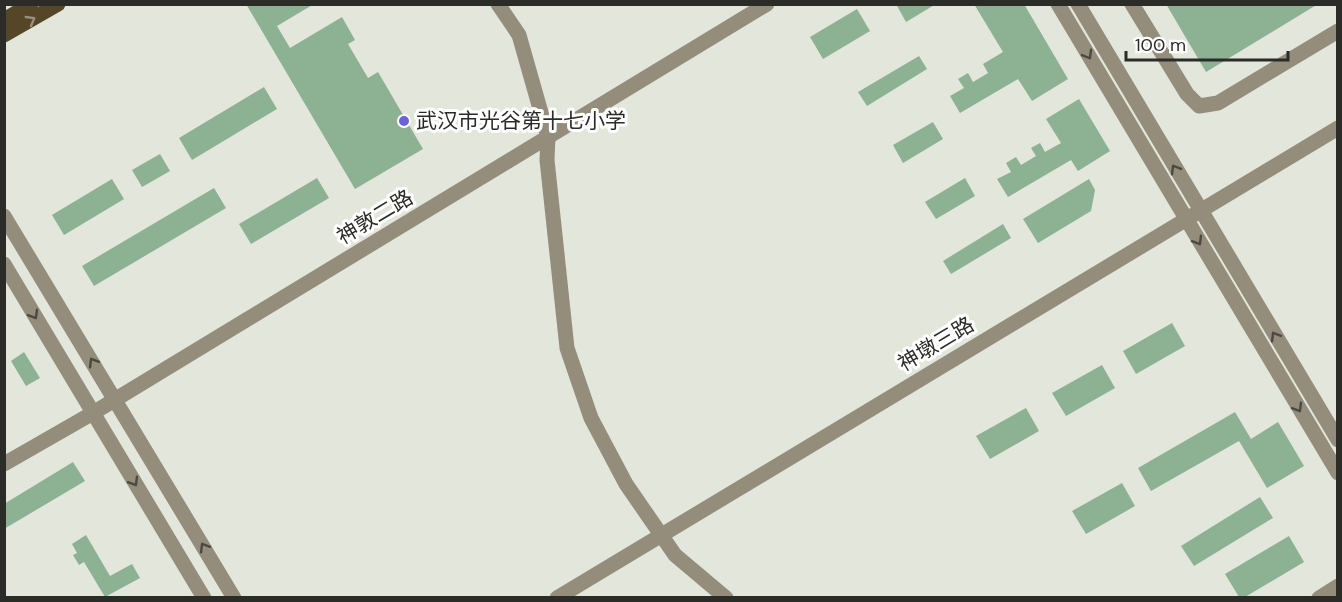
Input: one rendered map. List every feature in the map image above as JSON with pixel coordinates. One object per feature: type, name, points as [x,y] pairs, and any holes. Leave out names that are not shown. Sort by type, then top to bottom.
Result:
[{"type":"main road","points":[[4,20],[30,4]]},
{"type":"main road","points":[[4,35],[58,4]]},
{"type":"street","points":[[498,4],[519,35],[548,137],[547,160],[567,348],[591,418],[626,484],[675,555],[726,597]]},
{"type":"street","name":"神敦二路","points":[[4,464],[93,413],[767,4]]},
{"type":"street","points":[[1058,4],[1184,219],[1338,473]]},
{"type":"street","points":[[1078,4],[1338,440]]},
{"type":"street","points":[[1132,4],[1187,94],[1199,106],[1218,103],[1338,31]]},
{"type":"street","name":"神墩三路","points":[[557,597],[1338,128]]},
{"type":"street","points":[[4,216],[234,597]]},
{"type":"street","points":[[4,264],[204,597]]},
{"type":"street","points":[[1319,597],[1338,586]]},
{"type":"building","points":[[246,4],[314,4],[277,26],[290,48],[342,17],[355,40],[348,44],[368,78],[378,72],[423,149],[355,189]]},
{"type":"building","points":[[896,4],[936,4],[906,22]]},
{"type":"building","points":[[974,4],[1024,4],[1068,79],[1032,101],[1018,79],[960,113],[950,96],[964,88],[958,79],[968,73],[973,82],[988,73],[983,64],[1003,52]]},
{"type":"building","points":[[1166,4],[1318,4],[1206,72]]},
{"type":"building","points":[[857,9],[870,31],[823,59],[810,37]]},
{"type":"building","points":[[919,56],[927,69],[867,106],[858,92]]},
{"type":"building","points":[[264,87],[277,109],[192,160],[179,138]]},
{"type":"building","points":[[1079,99],[1110,151],[1078,171],[1071,160],[1008,197],[997,179],[1011,172],[1006,163],[1016,157],[1021,165],[1036,156],[1031,148],[1040,143],[1045,152],[1061,143],[1046,119]]},
{"type":"building","points":[[933,122],[943,139],[903,163],[893,145]]},
{"type":"building","points":[[160,154],[170,171],[142,187],[132,170]]},
{"type":"building","points":[[317,178],[329,198],[251,244],[239,224]]},
{"type":"building","points":[[965,178],[975,196],[936,219],[925,202]]},
{"type":"building","points":[[112,179],[124,199],[64,235],[52,215]]},
{"type":"building","points":[[1089,179],[1095,190],[1091,211],[1038,243],[1023,219]]},
{"type":"building","points":[[214,188],[226,208],[94,286],[82,266]]},
{"type":"building","points":[[1003,224],[1011,238],[951,274],[943,261]]},
{"type":"building","points":[[1172,323],[1185,346],[1136,374],[1123,351]]},
{"type":"building","points":[[24,352],[40,378],[26,386],[11,361]]},
{"type":"building","points":[[1102,365],[1115,388],[1066,416],[1052,393]]},
{"type":"building","points":[[1026,408],[1039,431],[990,459],[976,436]]},
{"type":"building","points":[[1235,412],[1251,439],[1278,422],[1304,466],[1267,488],[1239,441],[1151,491],[1138,468]]},
{"type":"building","points":[[73,462],[85,481],[4,529],[4,504]]},
{"type":"building","points":[[1122,483],[1135,506],[1086,534],[1072,511]]},
{"type":"building","points":[[1260,497],[1273,518],[1194,566],[1181,546]]},
{"type":"building","points":[[86,535],[110,576],[132,564],[140,578],[105,597],[84,562],[79,565],[73,555],[77,553],[72,544]]},
{"type":"building","points":[[1289,536],[1304,562],[1245,597],[1239,597],[1225,574]]},
{"type":"place","name":"武汉市光谷第十七小学","points":[[404,121]]}]
